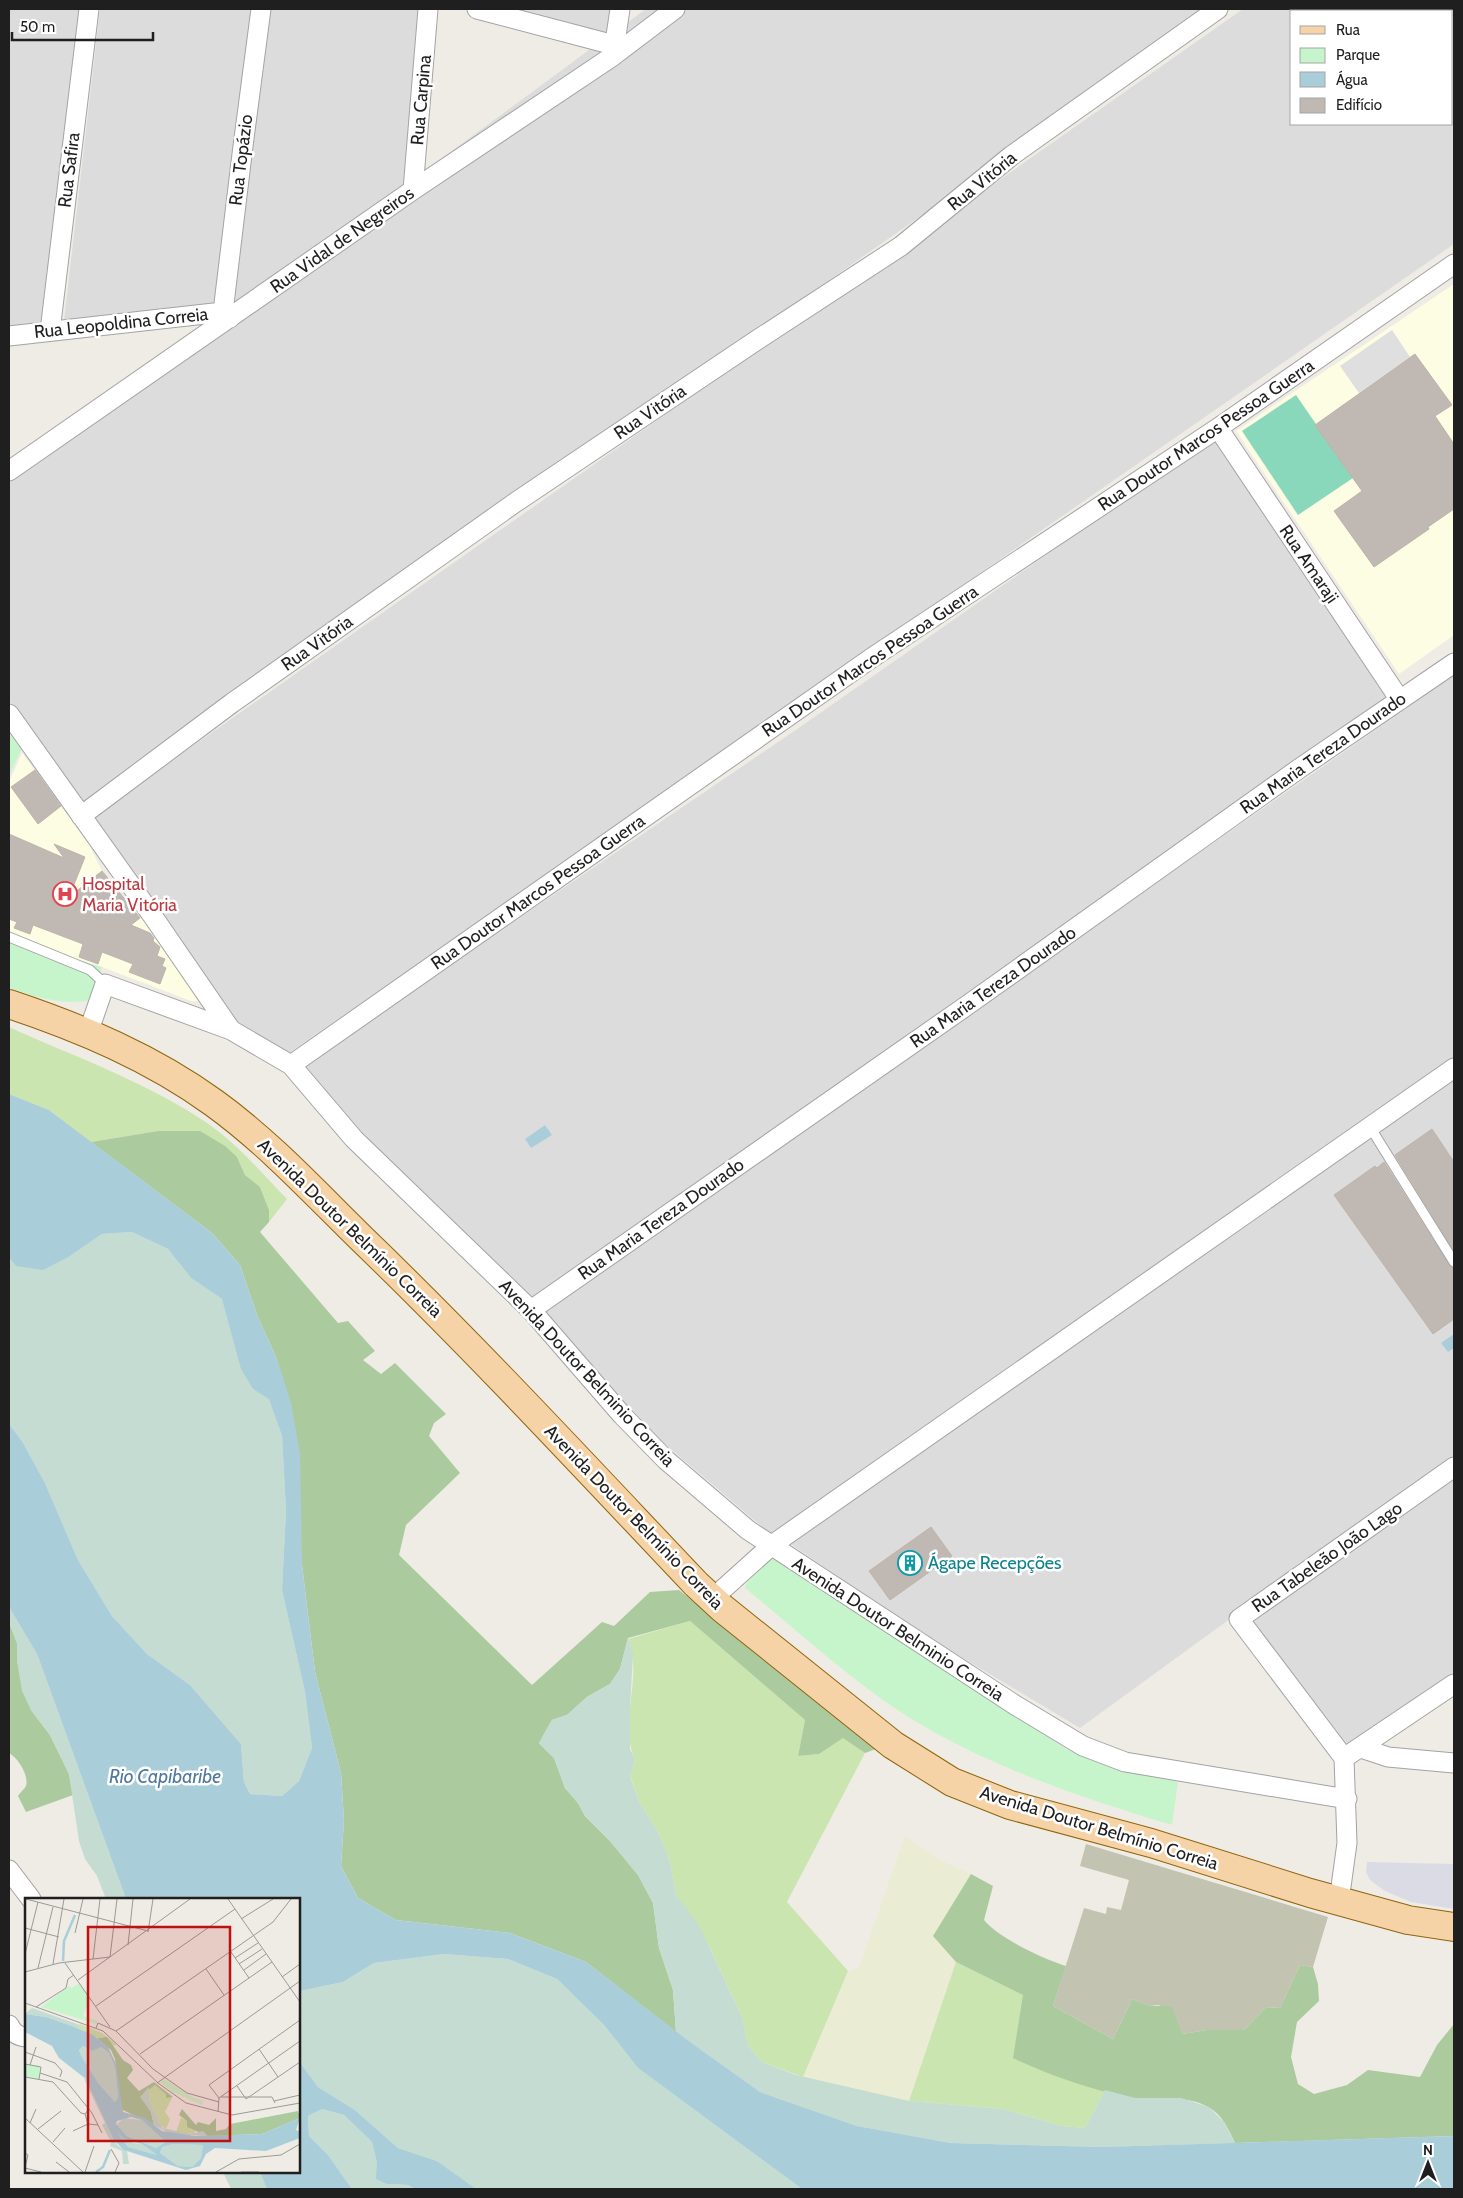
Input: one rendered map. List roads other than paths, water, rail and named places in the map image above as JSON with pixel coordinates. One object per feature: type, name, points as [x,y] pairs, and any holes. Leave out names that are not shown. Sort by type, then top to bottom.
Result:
[{"type":"main road","name":"Avenida Doutor Belmínio Correia","points":[[9,1004],[88,1033],[160,1068],[214,1103],[262,1142],[450,1324],[696,1584],[893,1745],[952,1782],[1010,1805],[1157,1845],[1339,1901],[1408,1920],[1454,1927]]},
{"type":"street","name":"Rua Safira","points":[[50,331],[88,9]]},
{"type":"street","name":"Rua Topázio","points":[[227,315],[245,127],[262,9]]},
{"type":"street","name":"Rua Carpina","points":[[413,190],[428,9]]},
{"type":"street","points":[[476,9],[614,50],[620,9]]},
{"type":"street","name":"Rua Vidal de Negreiros","points":[[9,471],[227,315],[413,190],[675,9]]},
{"type":"street","name":"Rua Vitória","points":[[81,816],[232,703],[516,502],[901,246],[1011,156],[1218,9]]},
{"type":"street","name":"Rua Doutor Marcos Pessoa Guerra","points":[[291,1065],[870,659],[1218,428],[1454,264]]},
{"type":"street","name":"Rua Leopoldina Correia","points":[[9,336],[227,315]]},
{"type":"street","name":"Rua Amaraji","points":[[1218,428],[1400,700]]},
{"type":"street","name":"Rua Maria Tereza Dourado","points":[[531,1310],[960,1010],[1300,768],[1454,663]]},
{"type":"street","points":[[9,714],[231,1030]]},
{"type":"street","points":[[88,1033],[105,984]]},
{"type":"street","name":"Avenida Doutor Belminio Correia","points":[[105,984],[231,1030],[291,1065],[354,1139],[531,1310],[622,1415],[666,1460],[748,1530],[772,1546],[1015,1705],[1083,1746],[1125,1762],[1346,1799]]},
{"type":"street","points":[[712,1598],[772,1546],[1454,1068]]},
{"type":"street","name":"Rua Tabeleão João Lago","points":[[1344,1758],[1239,1620],[1454,1467]]},
{"type":"street","points":[[1339,1901],[1347,1851],[1344,1758],[1454,1684]]},
{"type":"street","points":[[1361,1748],[1388,1757],[1454,1763]]},
{"type":"street","points":[[9,1870],[30,1898]]},
{"type":"street","points":[[9,2025],[12,2031],[25,2038]]},
{"type":"lane","points":[[9,937],[90,970],[105,984]]},
{"type":"lane","points":[[1370,1127],[1454,1262]]},
{"type":"water","name":"Rio Capibaribe","points":[[9,1094],[49,1110],[212,1233],[240,1265],[257,1315],[277,1359],[291,1403],[300,1454],[302,1565],[315,1672],[341,1773],[344,1820],[341,1866],[358,1898],[396,1920],[510,1933],[586,1962],[686,2039],[760,2092],[857,2126],[951,2143],[1101,2147],[1454,2136],[1454,2189],[802,2189],[638,2068],[604,2025],[557,1979],[508,1959],[444,1954],[374,1963],[343,1982],[300,1991],[300,1898],[126,1898],[37,1654],[9,1607],[9,1424],[22,1441],[45,1483],[78,1560],[112,1616],[147,1654],[190,1685],[241,1744],[244,1782],[250,1794],[282,1796],[299,1781],[312,1748],[305,1692],[282,1590],[286,1511],[282,1436],[269,1399],[253,1389],[241,1369],[222,1299],[191,1278],[168,1249],[132,1232],[102,1234],[70,1256],[43,1270],[16,1266],[9,1258]]},
{"type":"water","points":[[545,1125],[552,1135],[531,1148],[525,1139]]},
{"type":"water","points":[[1454,1334],[1454,1348],[1448,1352],[1441,1343]]},
{"type":"water","points":[[300,2062],[318,2087],[355,2110],[398,2148],[437,2161],[476,2189],[415,2189],[408,2185],[387,2184],[376,2179],[377,2163],[372,2142],[344,2115],[322,2109],[308,2116],[309,2136],[328,2155],[352,2189],[267,2189],[260,2173],[300,2173]]},
{"type":"place","name":"Hospital Maria Vitória","points":[[65,894]]},
{"type":"place","name":"Ágape Recepções","points":[[910,1563]]}]
